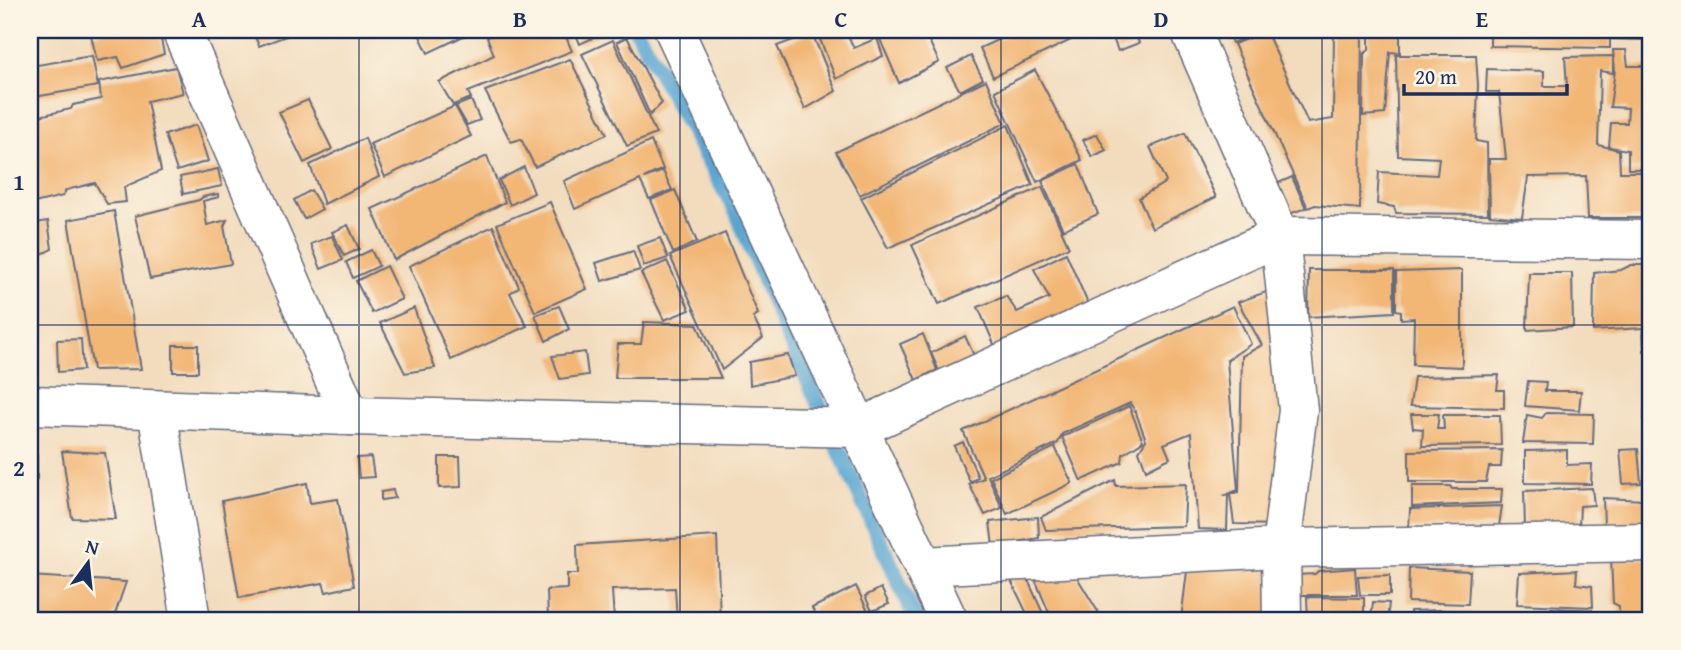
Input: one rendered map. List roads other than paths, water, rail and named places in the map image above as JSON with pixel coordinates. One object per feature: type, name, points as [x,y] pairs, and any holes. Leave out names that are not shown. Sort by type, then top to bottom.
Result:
[{"type":"street","points":[[181,30],[350,416]]},
{"type":"street","points":[[674,30],[948,620]]},
{"type":"street","points":[[1190,30],[1280,236],[1298,410],[1281,548],[1282,620]]},
{"type":"street","points":[[30,405],[350,416],[859,428],[1280,236],[1651,240]]},
{"type":"street","points":[[157,410],[191,620]]},
{"type":"street","points":[[923,566],[1281,548],[1651,542]]},
{"type":"waterway","points":[[636,30],[737,213],[778,314],[916,620]]}]
